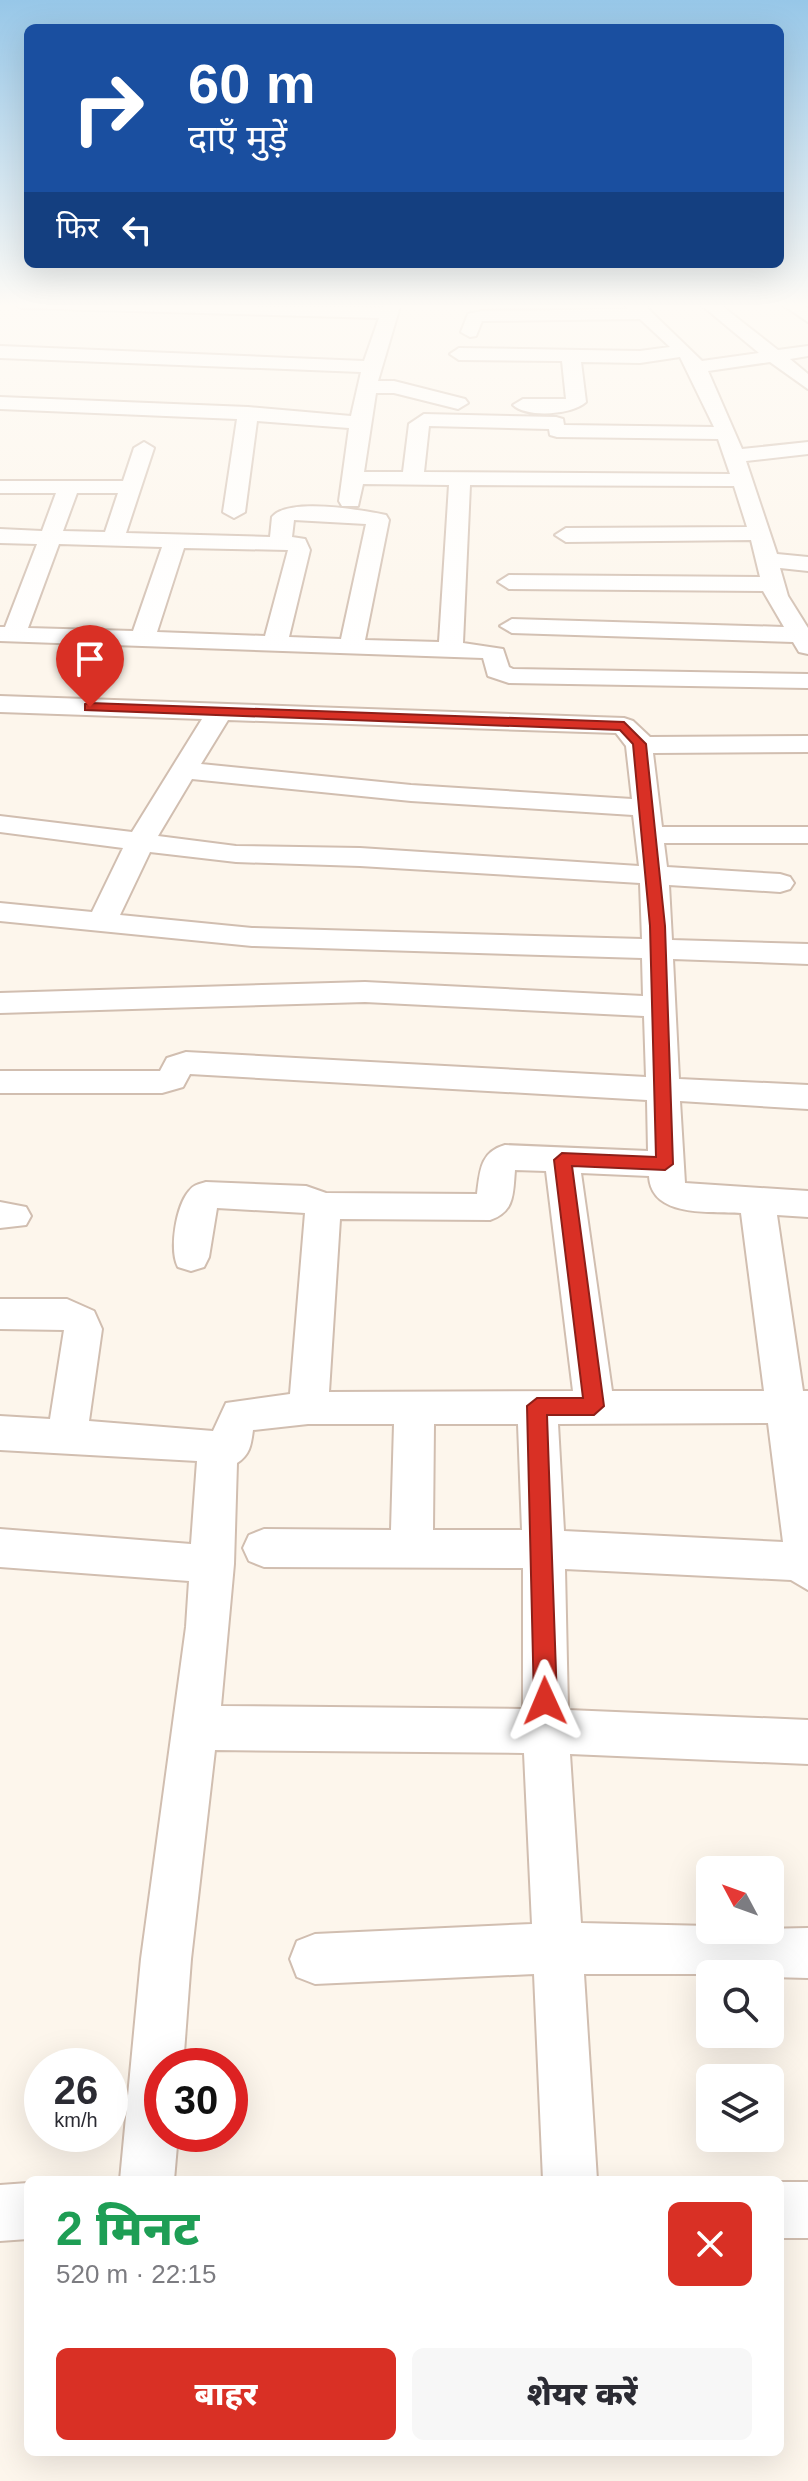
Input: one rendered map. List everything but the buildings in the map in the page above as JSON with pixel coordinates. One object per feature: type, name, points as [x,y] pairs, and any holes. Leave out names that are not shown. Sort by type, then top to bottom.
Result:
[{"type":"street","points":[[234,512],[247,419]]},
{"type":"street","points":[[313,419],[360,423]]},
{"type":"street","points":[[348,514],[361,419]]},
{"type":"street","points":[[413,477],[419,424],[430,419]]},
{"type":"street","points":[[481,419],[557,441],[739,480]]},
{"type":"street","points":[[557,441],[568,419]]},
{"type":"street","points":[[719,419],[760,533],[772,584],[784,613],[803,641]]},
{"type":"street","points":[[354,478],[460,477],[557,441],[726,433]]},
{"type":"street","points":[[113,540],[144,448]]},
{"type":"street","points":[[732,456],[808,448]]},
{"type":"street","points":[[451,648],[460,477]]},
{"type":"street","points":[[0,487],[130,487]]},
{"type":"street","points":[[69,487],[51,538],[7,634],[451,648],[491,652],[497,671],[509,676],[808,681]]},
{"type":"street","points":[[281,542],[285,515],[348,514],[378,520],[352,646]]},
{"type":"street","points":[[566,535],[760,533]]},
{"type":"street","points":[[0,536],[174,543],[281,542],[299,547],[275,643]]},
{"type":"street","points":[[143,638],[174,543]]},
{"type":"street","points":[[768,560],[808,564]]},
{"type":"street","points":[[509,582],[772,584]]},
{"type":"street","points":[[784,613],[808,611]]},
{"type":"street","points":[[512,626],[803,641]]},
{"type":"street","points":[[0,704],[624,726],[639,744],[654,875],[667,1186],[673,1193],[808,1204]]},
{"type":"street","points":[[101,924],[141,841],[220,711]]},
{"type":"street","points":[[639,744],[808,744]]},
{"type":"street","points":[[185,770],[648,822],[808,835]]},
{"type":"street","points":[[0,824],[236,854],[360,857],[780,883]]},
{"type":"street","points":[[0,912],[252,937],[808,954]]},
{"type":"street","points":[[0,1003],[381,992],[660,1007]]},
{"type":"street","points":[[0,1082],[162,1082],[171,1079],[179,1066],[186,1063],[808,1097]]},
{"type":"street","points":[[191,1257],[200,1201],[206,1195],[306,1199],[323,1206],[484,1209],[494,1204],[498,1164],[502,1158],[665,1164]]},
{"type":"street","points":[[562,1160],[594,1406]]},
{"type":"street","points":[[264,1548],[544,1549],[807,1565],[796,1407],[757,1202]]},
{"type":"street","points":[[308,1408],[323,1206]]},
{"type":"street","points":[[0,1314],[67,1314],[81,1321],[83,1329],[67,1437]]},
{"type":"street","points":[[537,1406],[544,1549],[546,1731],[570,2176]]},
{"type":"street","points":[[217,1455],[231,1446],[234,1423],[240,1415],[308,1408],[796,1407]]},
{"type":"street","points":[[412,1547],[414,1409]]},
{"type":"street","points":[[0,1433],[205,1445],[217,1455]]},
{"type":"street","points":[[147,2176],[166,1959],[197,1728],[213,1564],[217,1455]]},
{"type":"street","points":[[0,1548],[213,1564]]},
{"type":"street","points":[[197,1728],[546,1731],[808,1742]]},
{"type":"street","points":[[315,1959],[557,1948],[808,1953]]},
{"type":"street","points":[[784,2210],[808,2210]]},
{"type":"street","points":[[0,2213],[24,2211]]},
{"type":"route","points":[[90,707],[624,726],[639,744],[654,875],[665,1087],[665,1164],[562,1160],[594,1406],[537,1406],[544,1549],[545,1701]]}]
